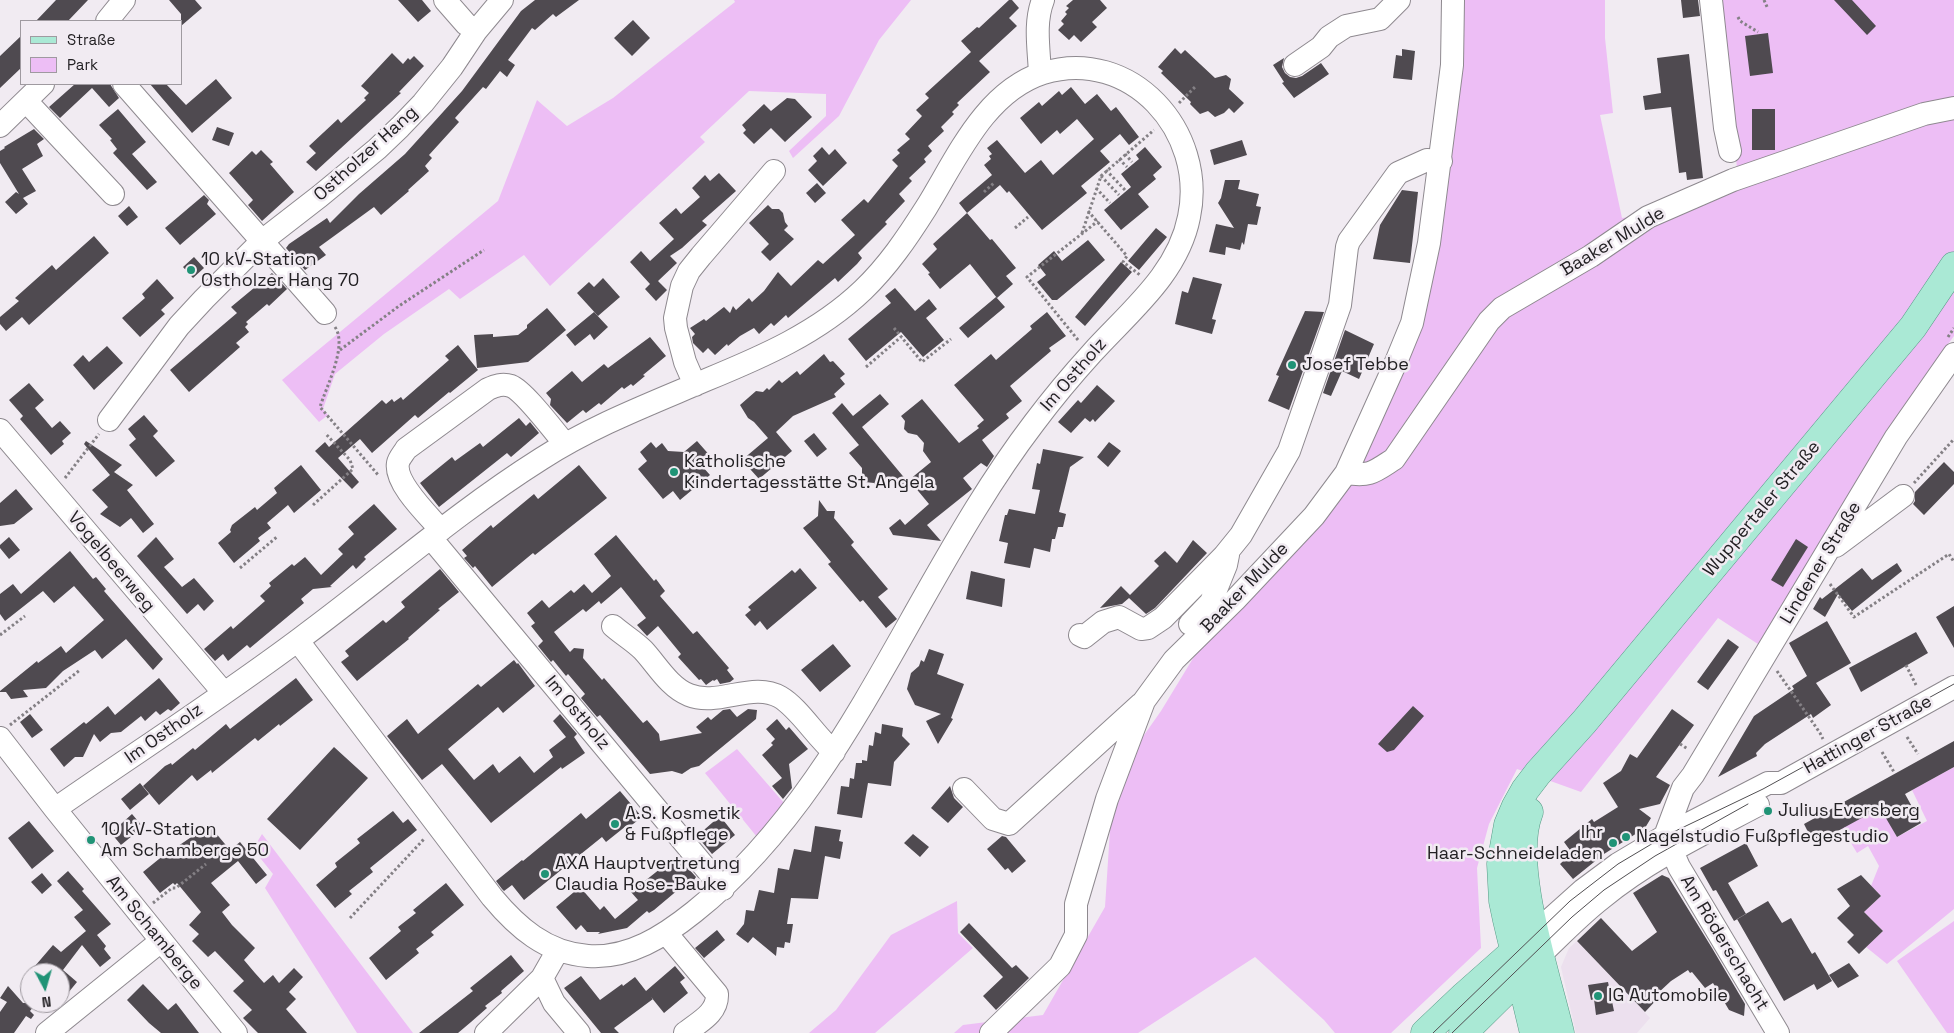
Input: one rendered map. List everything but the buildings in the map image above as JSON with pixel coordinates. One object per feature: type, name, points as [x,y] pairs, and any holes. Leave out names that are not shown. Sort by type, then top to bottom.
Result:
[{"type":"main road","name":"Wuppertaler Straße","points":[[1533,1032],[1516,964],[1503,900],[1501,864],[1508,825],[1516,806],[1538,773],[1564,746],[1913,328],[1954,266]]},
{"type":"main road","name":"Wuppertaler Straße","points":[[1538,944],[1524,880],[1523,857],[1526,821],[1540,787],[1564,746]]},
{"type":"main road","name":"Hattinger Straße","points":[[1425,1033],[1516,964],[1538,944]]},
{"type":"main road","points":[[1538,944],[1560,1033]]},
{"type":"main road","name":"Hattinger Straße","points":[[1463,1033],[1516,964]]},
{"type":"main road","name":"Hattinger Straße","points":[[1463,1033],[1490,1020],[1507,1019],[1526,1026],[1533,1032]]},
{"type":"street","points":[[108,20],[124,0]]},
{"type":"street","points":[[446,0],[466,24],[476,31]]},
{"type":"street","name":"Ostholzer Hang","points":[[109,420],[180,326],[232,269],[262,241],[377,149],[400,127],[452,67],[476,31],[502,0]]},
{"type":"street","points":[[1040,74],[1037,31],[1043,0]]},
{"type":"street","points":[[1296,65],[1321,47],[1329,37],[1346,26],[1380,19],[1400,0]]},
{"type":"street","name":"Baaker Mulde","points":[[964,789],[994,819],[1009,824],[1144,701],[1174,660],[1235,600],[1314,516],[1346,473],[1412,323],[1429,243],[1441,161],[1452,65],[1453,0]]},
{"type":"street","points":[[1711,0],[1725,128],[1730,151]]},
{"type":"street","name":"Im Ostholz","points":[[55,809],[298,641],[513,477],[565,444],[628,413],[788,344],[827,320],[860,294],[896,253],[955,159],[989,111],[1008,91],[1020,83],[1052,71],[1089,68],[1126,80],[1139,88],[1151,98],[1169,120],[1188,160],[1192,180],[1190,216],[1177,254],[1154,286],[1090,355],[1008,457],[949,554],[834,752],[805,795],[776,833],[723,889],[666,933],[639,948],[615,955],[588,956],[558,950],[525,932],[514,923],[492,897],[298,641]]},
{"type":"street","points":[[0,126],[42,85]]},
{"type":"street","points":[[125,85],[325,313]]},
{"type":"street","points":[[26,100],[113,194]]},
{"type":"street","name":"Baaker Mulde","points":[[1346,473],[1363,476],[1394,459],[1489,321],[1502,308],[1591,256],[1648,217],[1733,180],[1924,114],[1954,108]]},
{"type":"street","points":[[1080,635],[1084,637],[1103,622],[1119,617],[1138,628],[1148,628],[1163,618],[1224,556],[1251,520],[1288,451],[1340,305],[1349,241],[1398,173],[1427,160],[1441,161]]},
{"type":"street","points":[[695,385],[685,362],[676,328],[675,318],[682,286],[689,271],[774,171]]},
{"type":"street","name":"Lindener Straße","points":[[1669,844],[1683,788],[1693,775],[1896,437],[1954,354]]},
{"type":"street","name":"Im Ostholz","points":[[565,444],[517,390],[505,385],[497,385],[488,389],[406,449],[398,461],[398,472],[404,486],[436,534],[723,889]]},
{"type":"street","name":"Vogelbeerweg","points":[[0,430],[224,693]]},
{"type":"street","points":[[1827,552],[1903,496]]},
{"type":"street","points":[[1174,660],[1179,635],[1211,602],[1226,565],[1229,549]]},
{"type":"street","points":[[612,626],[641,649],[676,688],[701,698],[757,692],[769,693],[780,697],[791,706],[834,752]]},
{"type":"street","name":"Hattinger Straße","points":[[1669,844],[1725,805],[1768,783],[1781,783],[1954,688]]},
{"type":"street","name":"Baaker Mulde","points":[[992,1033],[1060,966],[1076,936],[1076,904],[1107,799],[1144,701]]},
{"type":"street","name":"Am Schamberge","points":[[4,732],[55,809],[236,1033]]},
{"type":"street","points":[[1693,775],[1694,787],[1703,802],[1725,805]]},
{"type":"street","name":"Hattinger Straße","points":[[1538,944],[1598,878],[1641,849],[1669,844],[1768,799],[1773,796],[1781,783]]},
{"type":"street","name":"Am Röderschacht","points":[[1669,844],[1778,1033]]},
{"type":"street","points":[[666,933],[717,994],[714,1010],[685,1033]]},
{"type":"street","points":[[47,1033],[161,941]]},
{"type":"street","points":[[486,1033],[542,978],[558,950]]},
{"type":"street","points":[[542,978],[554,1004],[579,1033]]},
{"type":"path","points":[[1764,0],[1768,9]]},
{"type":"path","points":[[1738,17],[1740,21],[1758,32]]},
{"type":"path","points":[[1082,234],[1100,176],[1157,128]]},
{"type":"path","points":[[1125,154],[1132,162]]},
{"type":"path","points":[[1119,159],[1127,167]]},
{"type":"path","points":[[1106,170],[1125,190]]},
{"type":"path","points":[[1100,176],[1119,195]]},
{"type":"path","points":[[984,192],[996,182]]},
{"type":"path","points":[[1096,188],[1110,203]]},
{"type":"path","points":[[1088,211],[1126,256],[1123,262],[1154,286]]},
{"type":"path","points":[[1015,228],[1028,216]]},
{"type":"path","points":[[1072,332],[1027,277],[1098,221]]},
{"type":"path","points":[[340,351],[399,306],[484,250]]},
{"type":"path","points":[[325,313],[337,330],[340,351],[320,407],[386,484],[404,486]]},
{"type":"path","points":[[894,328],[922,362],[950,338]]},
{"type":"path","points":[[866,366],[901,337]]},
{"type":"path","points":[[52,491],[60,485],[109,420]]},
{"type":"path","points":[[313,505],[353,469],[350,460],[325,433]]},
{"type":"path","points":[[1903,496],[1954,439]]},
{"type":"path","points":[[240,568],[278,536]]},
{"type":"path","points":[[1834,590],[1854,617],[1949,554],[1954,562]]},
{"type":"path","points":[[0,636],[25,616]]},
{"type":"path","points":[[1766,654],[1823,740]]},
{"type":"path","points":[[1906,665],[1916,685]]},
{"type":"path","points":[[4,732],[80,670]]},
{"type":"path","points":[[1907,737],[1918,754]]},
{"type":"path","points":[[1882,752],[1894,772]]},
{"type":"path","points":[[350,918],[438,825]]},
{"type":"path","points":[[140,914],[206,864]]},
{"type":"shaded area","name":"IG Automobile","points":[[1577,941],[1650,1018],[1637,1033],[1576,1033],[1561,967],[1569,948]]},
{"type":"green space","points":[[734,0],[911,0],[879,40],[839,116],[793,158],[789,151],[826,116],[826,94],[749,91],[700,137],[705,142],[550,286],[524,255],[460,299],[449,289],[384,334],[335,374],[323,409],[328,415],[319,422],[282,380],[498,201],[537,100],[567,126],[613,98],[735,2]]},
{"type":"green space","points":[[1457,0],[1605,0],[1605,38],[1613,113],[1600,115],[1622,218],[1662,213],[1737,168],[1725,54],[1716,0],[1954,0],[1954,336],[1923,378],[1758,644],[1718,618],[1581,792],[1517,769],[1489,824],[1477,868],[1481,948],[1391,1033],[1335,1033],[1324,1020],[1255,957],[1138,1033],[954,1033],[963,1025],[1043,1015],[1105,907],[1111,815],[1130,755],[1161,711],[1206,637],[1357,472],[1420,327]]},
{"type":"green space","points":[[737,749],[784,803],[757,837],[705,773]]},
{"type":"green space","points":[[1954,767],[1954,909],[1887,964],[1866,947],[1883,931],[1864,912],[1881,896],[1871,886],[1879,866],[1868,846],[1857,853],[1842,828],[1881,807],[1897,837],[1927,821],[1912,790]]},
{"type":"green space","points":[[262,834],[413,1033],[357,1033],[265,888],[273,874],[253,849]]},
{"type":"green space","points":[[957,901],[958,933],[973,948],[875,1033],[809,1033],[836,1010],[891,935]]},
{"type":"green space","points":[[1954,921],[1954,1033],[1947,1033],[1897,961]]},
{"type":"tram line","points":[[1433,1033],[1570,901],[1618,864],[1665,836],[1763,789],[1954,684]]},
{"type":"tram line","points":[[1452,1033],[1572,917],[1604,890],[1655,856],[1748,804]]},
{"type":"place","name":"10 kV-Station Ostholzer Hang 70","points":[[191,270]]},
{"type":"place","name":"Josef Tebbe","points":[[1292,365]]},
{"type":"place","name":"Katholische Kindertagesstätte St. Angela","points":[[674,472]]},
{"type":"place","name":"Julius Eversberg","points":[[1768,811]]},
{"type":"place","name":"A.S. Kosmetik & Fußpflege","points":[[615,824]]},
{"type":"place","name":"Nagelstudio Fußpflegestudio","points":[[1626,837]]},
{"type":"place","name":"10 kV-Station Am Schamberge 50","points":[[91,840]]},
{"type":"place","name":"Ihr Haar-Schneideladen","points":[[1613,843]]},
{"type":"place","name":"AXA Hauptvertretung Claudia Rose-Bauke","points":[[545,874]]},
{"type":"place","name":"IG Automobile","points":[[1598,996]]}]
